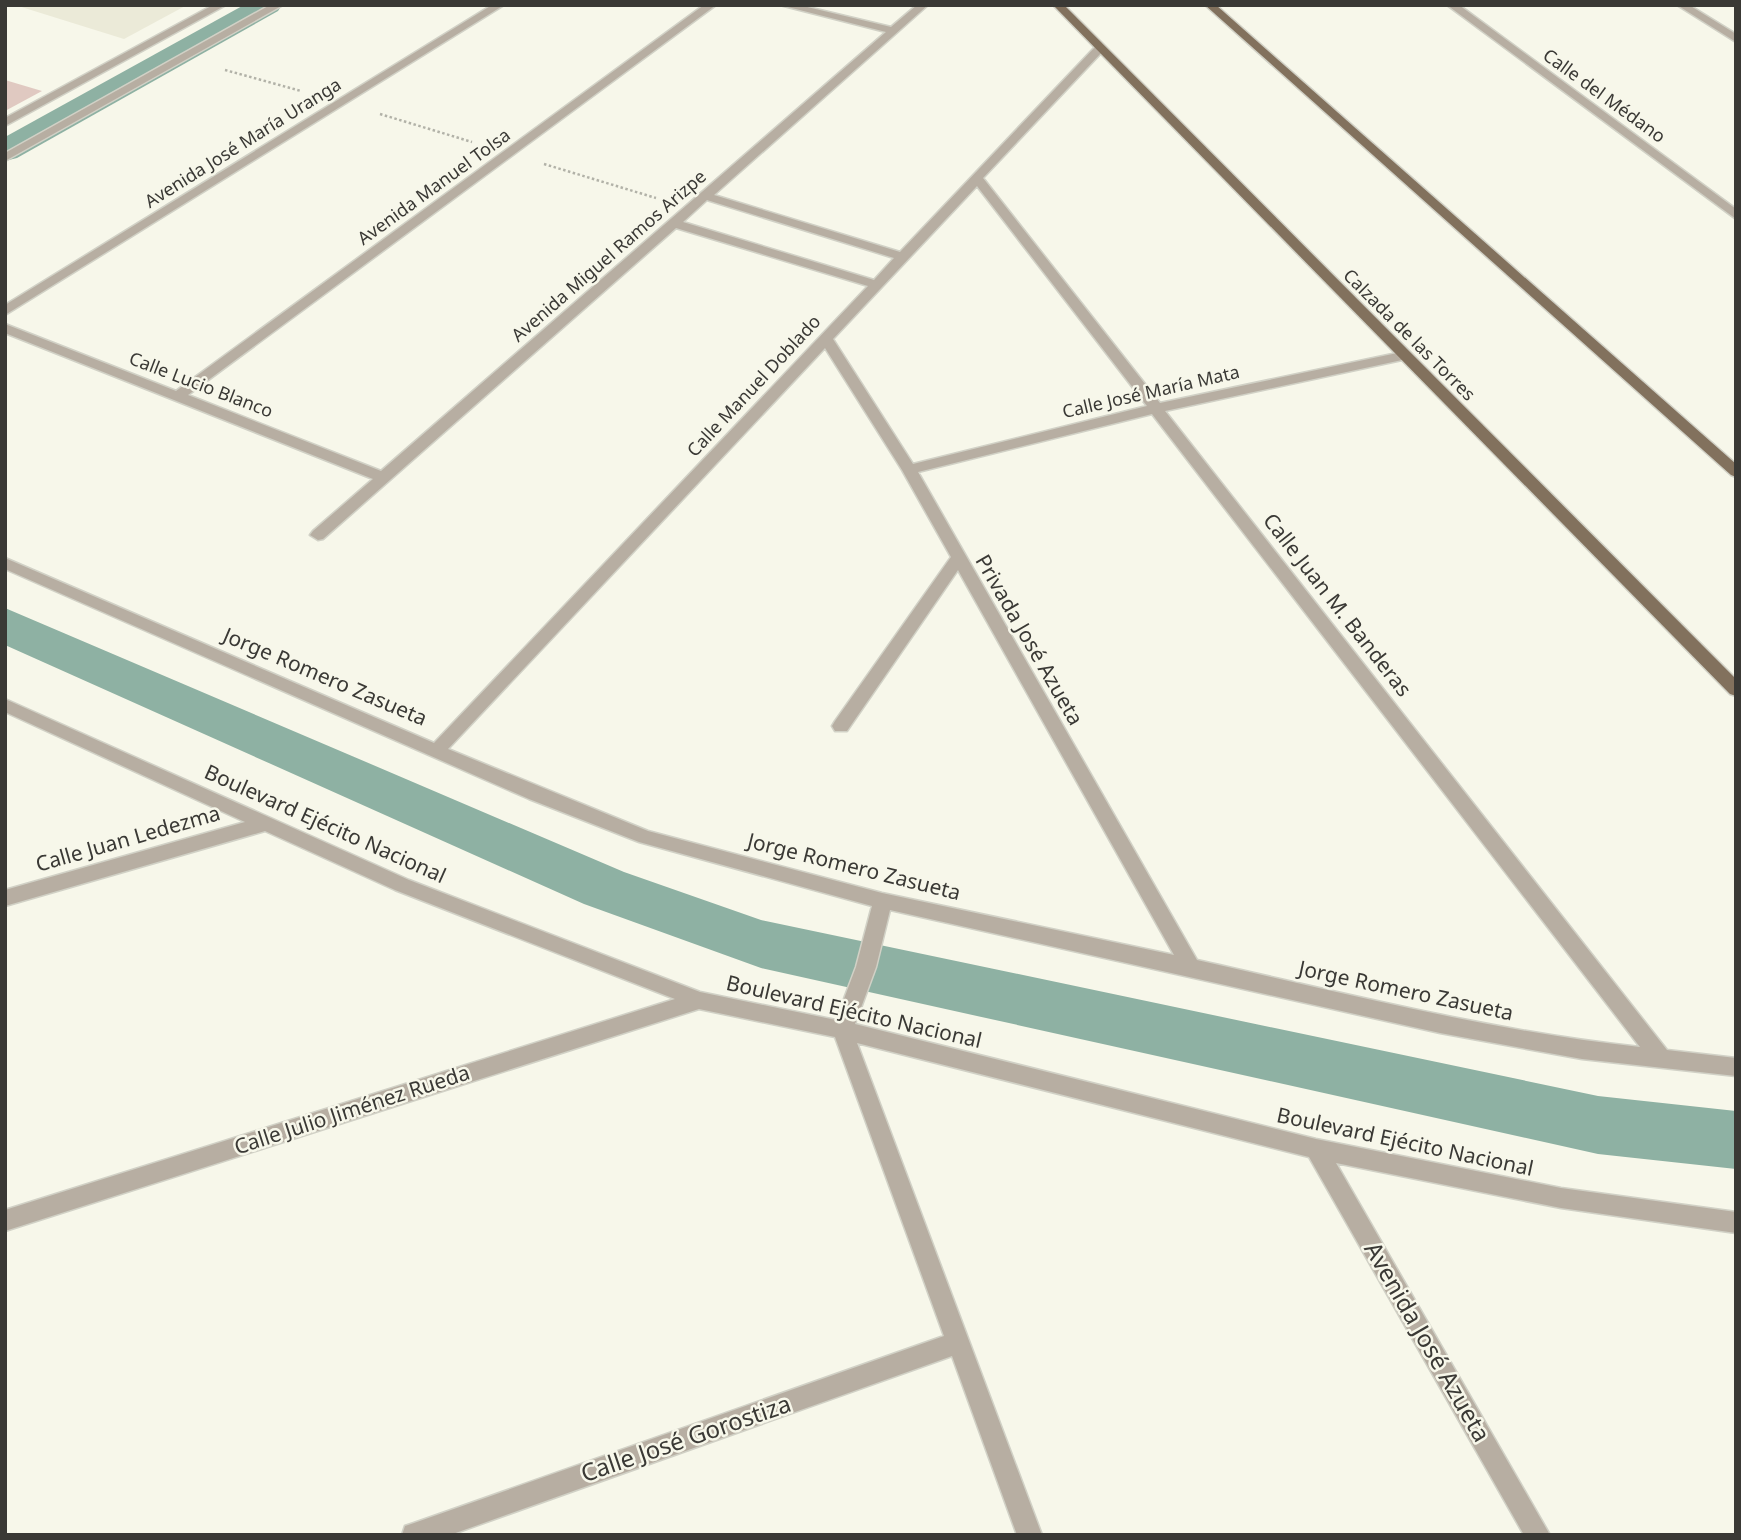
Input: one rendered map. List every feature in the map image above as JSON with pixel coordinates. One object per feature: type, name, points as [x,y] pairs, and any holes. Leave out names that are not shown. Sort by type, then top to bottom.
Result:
[{"type":"main road","name":"Calzada de las Torres","points":[[1058,5],[1402,356],[1736,690]]},
{"type":"main road","points":[[1210,5],[1736,472]]},
{"type":"street","points":[[5,123],[221,5]]},
{"type":"street","points":[[5,158],[278,5]]},
{"type":"street","name":"Avenida José María Uranga","points":[[5,311],[499,5]]},
{"type":"street","name":"Avenida Manuel Tolsa","points":[[177,397],[711,5]]},
{"type":"street","points":[[785,5],[894,31]]},
{"type":"street","name":"Avenida Miguel Ramos Arizpe","points":[[318,534],[923,5]]},
{"type":"street","name":"Calle del Médano","points":[[1452,5],[1736,215]]},
{"type":"street","points":[[1682,5],[1736,39]]},
{"type":"street","name":"Calle Manuel Doblado","points":[[437,750],[1099,48]]},
{"type":"street","name":"Calle Juan M. Banderas","points":[[977,178],[1662,1060]]},
{"type":"street","points":[[705,195],[903,257]]},
{"type":"street","points":[[674,223],[877,285]]},
{"type":"street","name":"Calle Lucio Blanco","points":[[5,328],[382,477]]},
{"type":"street","name":"Privada José Azueta","points":[[825,338],[909,470],[1191,967]]},
{"type":"street","name":"Calle José María Mata","points":[[909,470],[1158,408],[1402,356]]},
{"type":"street","points":[[841,726],[958,558]]},
{"type":"street","name":"Jorge Romero Zasueta","points":[[5,563],[535,794],[645,837],[882,901],[1440,1024],[1582,1051],[1736,1067]]},
{"type":"street","name":"Boulevard Ejécito Nacional","points":[[5,705],[402,885],[699,1000],[846,1021],[1316,1149],[1561,1198],[1736,1223]]},
{"type":"street","name":"Calle Juan Ledezma","points":[[5,898],[263,824]]},
{"type":"street","points":[[882,901],[876,933],[846,1021],[957,1343],[1030,1535]]},
{"type":"street","name":"Calle Julio Jiménez Rueda","points":[[5,1221],[699,1000]]},
{"type":"street","name":"Avenida José Azueta","points":[[1316,1149],[1538,1535]]},
{"type":"street","name":"Calle José Gorostiza","points":[[414,1535],[957,1343]]},
{"type":"path","points":[[183,58],[342,102],[690,208]]},
{"type":"shaded area","points":[[15,5],[187,5],[124,39]]},
{"type":"shaded area","points":[[5,80],[42,91],[5,111]]},
{"type":"waterway","points":[[5,151],[267,5]]},
{"type":"waterway","points":[[5,625],[604,888],[761,944],[1598,1125],[1736,1140]]}]
